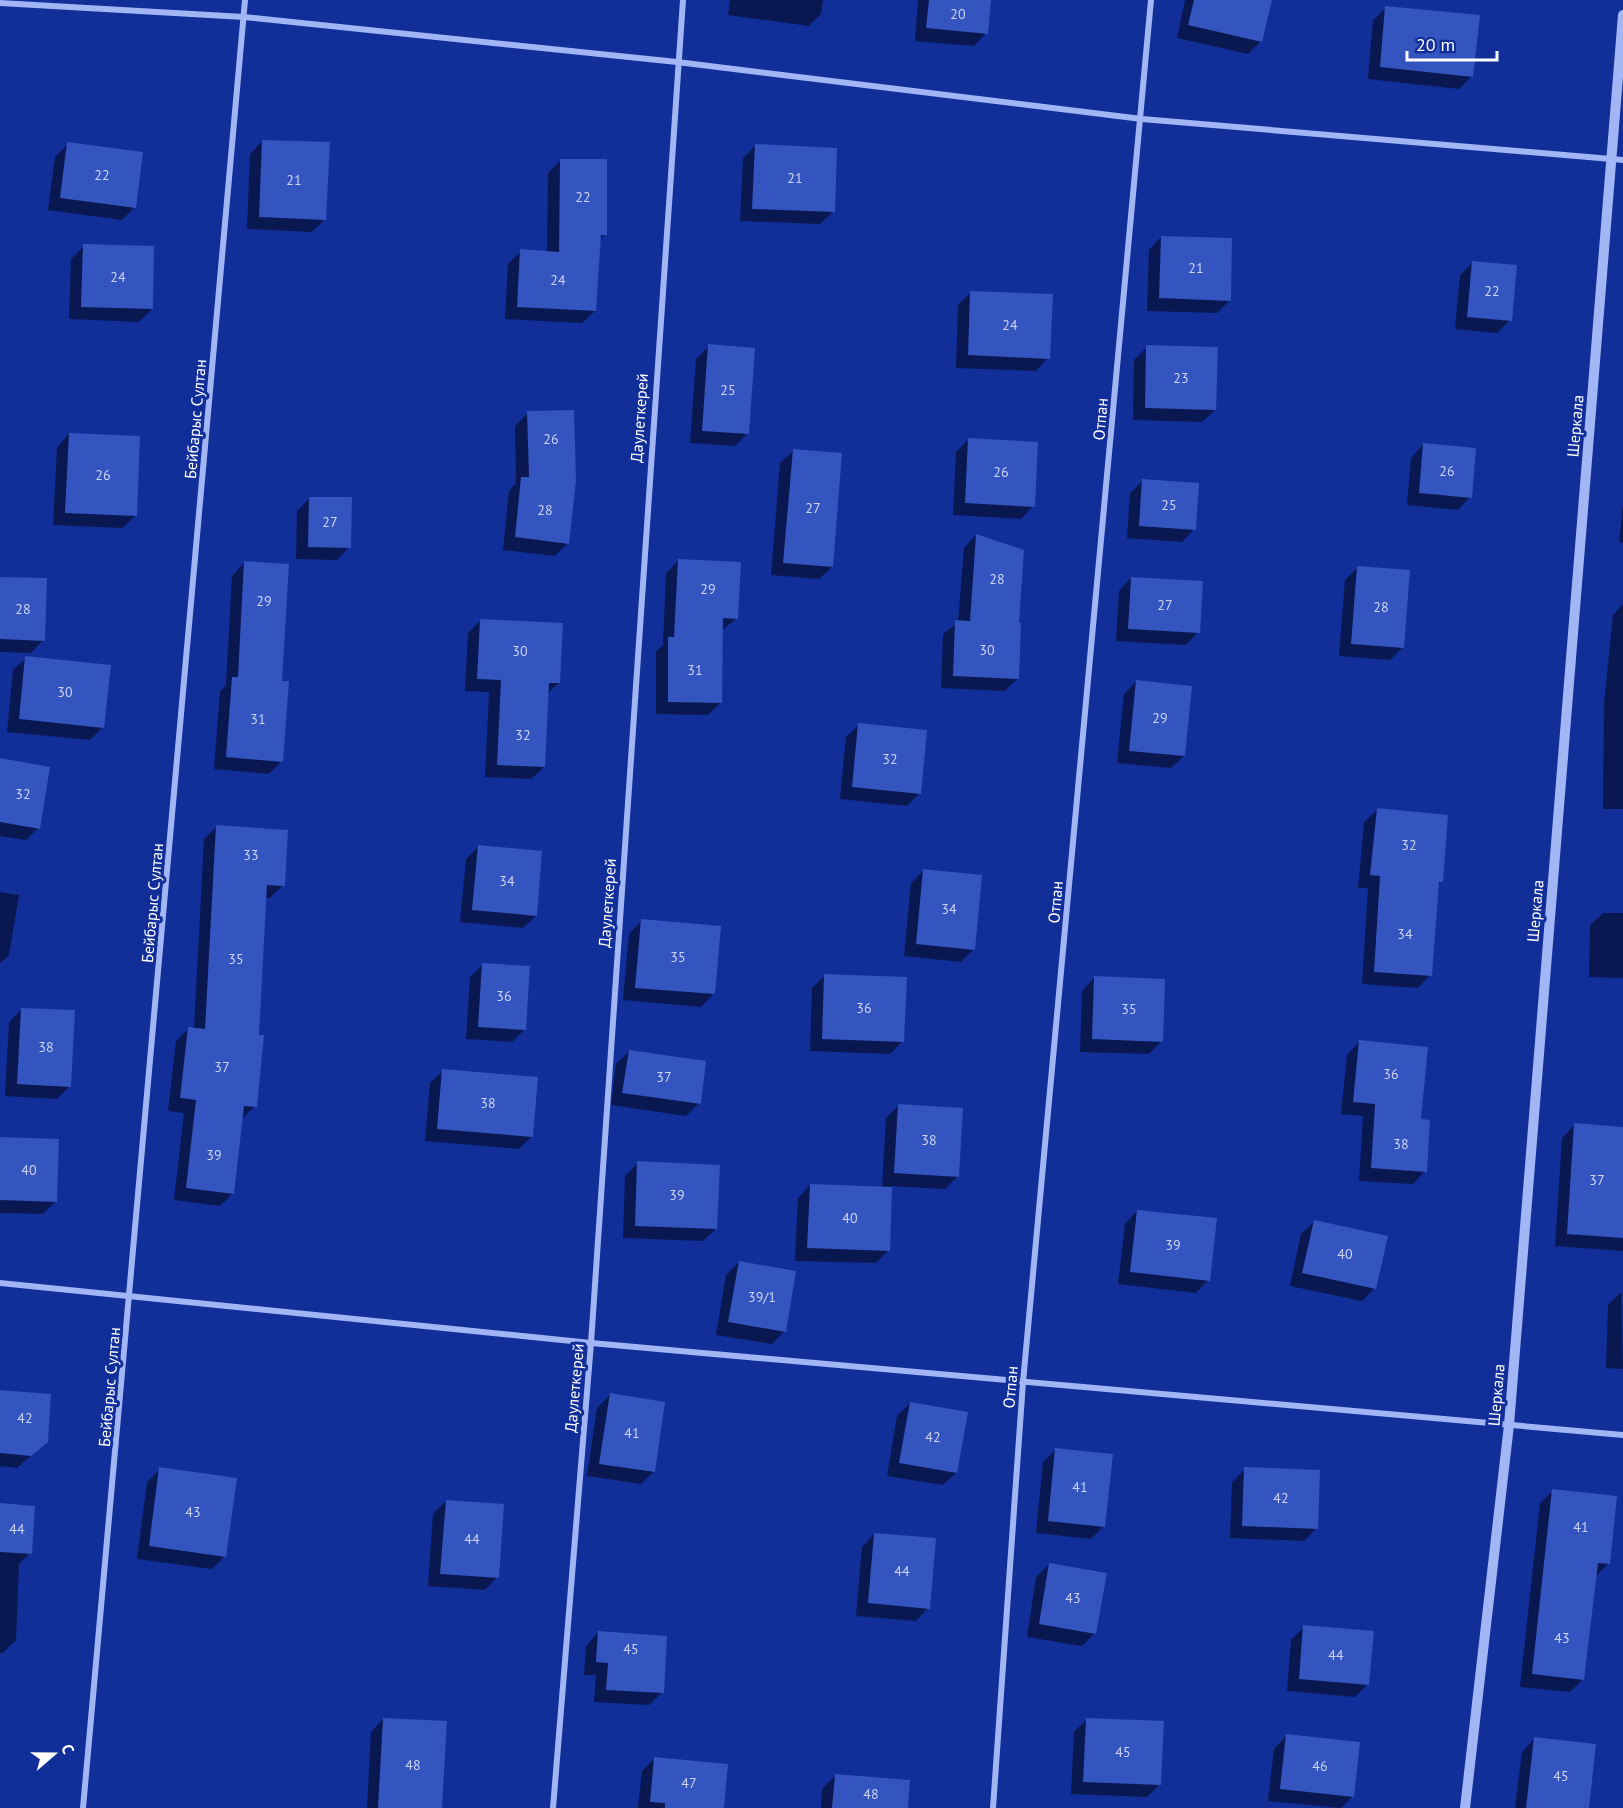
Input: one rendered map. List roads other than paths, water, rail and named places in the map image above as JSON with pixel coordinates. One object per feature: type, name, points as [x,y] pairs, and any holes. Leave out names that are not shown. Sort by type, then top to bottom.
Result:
[{"type":"street","name":"Бейбарыс Султан","points":[[83,1808],[131,1297],[245,0]]},
{"type":"street","name":"Даулеткерей","points":[[553,1808],[591,1343],[683,0]]},
{"type":"street","name":"Отпан","points":[[993,1808],[1023,1382],[1142,119],[1151,0]]},
{"type":"street","points":[[0,3],[244,17],[677,62],[1142,119],[1617,160]]},
{"type":"street","name":"Шеркала","points":[[1465,1808],[1509,1425],[1617,160],[1623,15]]},
{"type":"street","points":[[0,1283],[591,1343],[1623,1435]]}]
